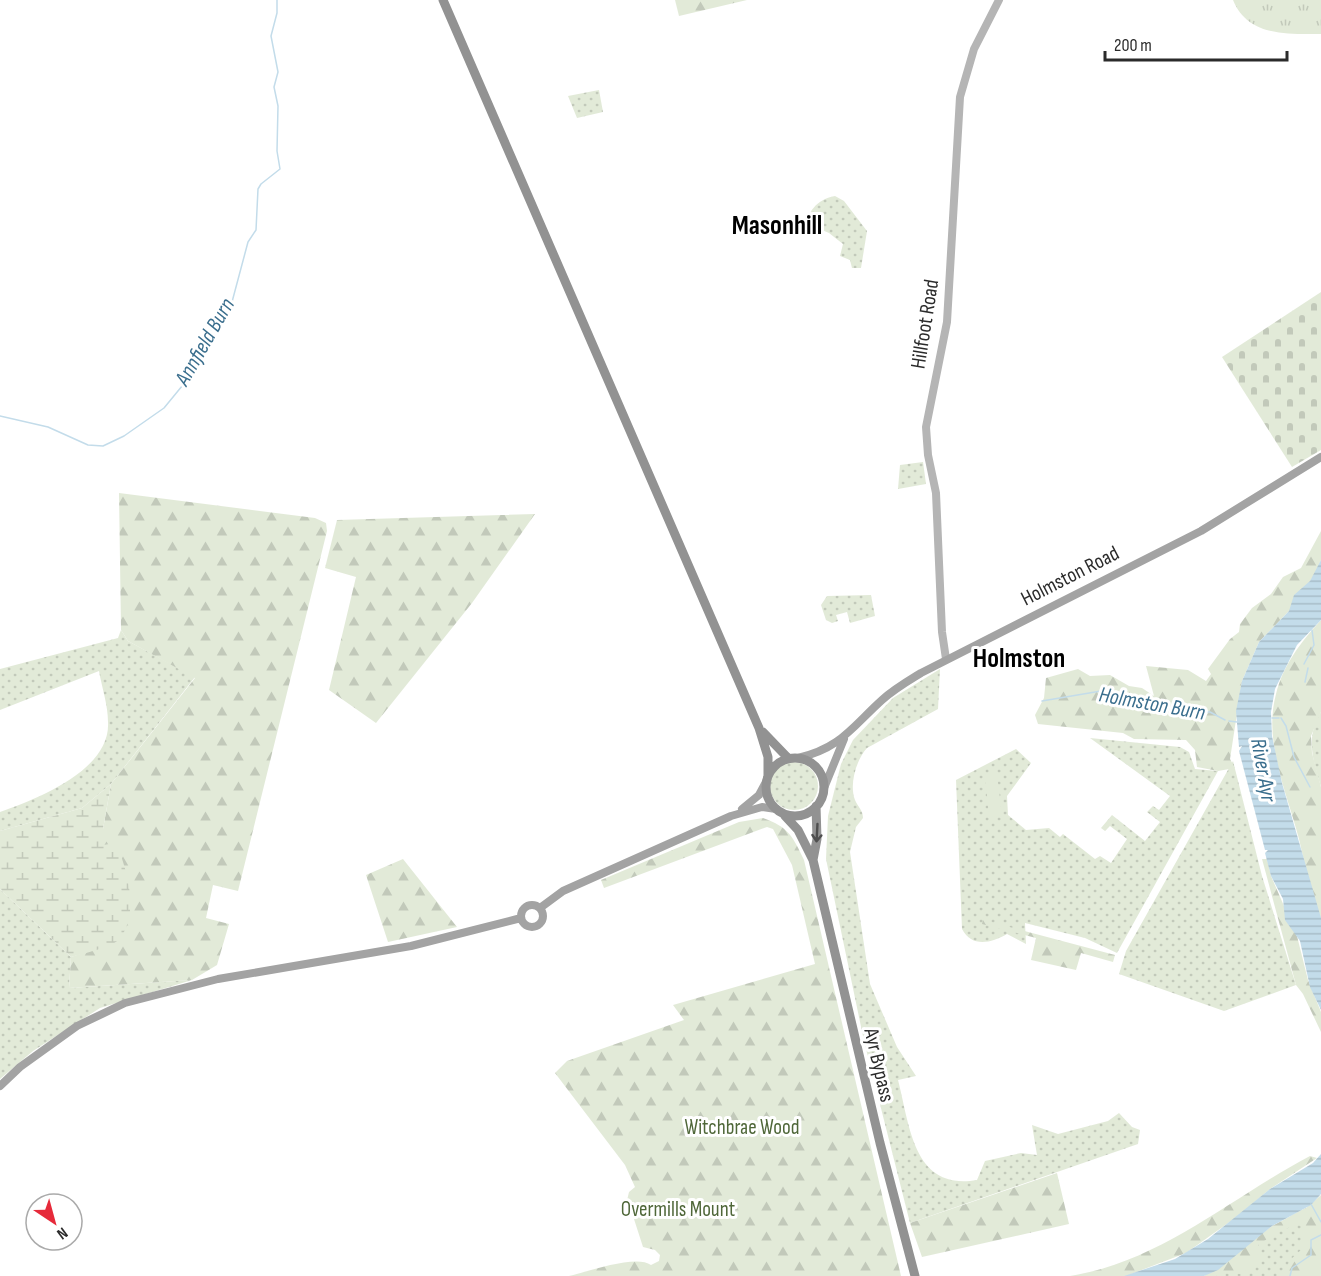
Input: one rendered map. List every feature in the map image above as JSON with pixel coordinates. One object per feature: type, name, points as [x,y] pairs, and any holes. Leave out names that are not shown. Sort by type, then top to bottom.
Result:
[{"type":"highway","points":[[443,0],[759,728],[768,757],[768,798],[785,816],[805,814],[816,806],[824,788],[817,768],[793,758],[759,728]]},
{"type":"highway","points":[[767,778],[776,765],[793,758]]},
{"type":"highway","name":"Ayr Bypass","points":[[813,860],[818,839],[816,806]]},
{"type":"highway","name":"Ayr Bypass","points":[[785,816],[798,830],[813,860],[880,1143],[915,1276]]},
{"type":"main road","name":"Holmston Road","points":[[845,738],[883,699],[946,659],[1201,531],[1321,457]]},
{"type":"main road","points":[[793,758],[829,749],[845,738]]},
{"type":"main road","points":[[824,788],[845,738]]},
{"type":"main road","points":[[731,816],[754,800],[767,778]]},
{"type":"main road","points":[[540,908],[563,891],[731,816],[762,807],[776,809]]},
{"type":"main road","points":[[0,1086],[20,1067],[77,1026],[125,1003],[218,979],[411,946],[521,918],[527,906],[534,905],[540,908],[543,917],[536,927],[526,926],[521,918]]},
{"type":"street","name":"Hillfoot Road","points":[[946,659],[942,632],[936,493],[928,455],[926,427],[947,322],[960,97],[974,49],[999,0]]},
{"type":"green space","points":[[675,0],[747,0],[679,16]]},
{"type":"green space","points":[[1233,0],[1321,0],[1321,34],[1283,33],[1259,27],[1248,21]]},
{"type":"green space","points":[[599,90],[603,112],[577,118],[568,96]]},
{"type":"green space","points":[[835,196],[844,201],[867,231],[861,268],[852,268],[850,260],[840,256],[843,244],[829,233],[815,227],[812,232],[803,229],[814,208],[822,200]]},
{"type":"green space","points":[[1321,292],[1321,450],[1292,467],[1222,357]]},
{"type":"green space","points":[[923,462],[926,484],[898,489],[900,465]]},
{"type":"green space","points":[[119,493],[315,518],[326,523],[327,531],[238,891],[213,885],[206,918],[229,924],[217,965],[192,980],[69,988],[71,957],[116,942],[103,845],[103,829],[111,784],[195,678],[128,641],[121,630]]},
{"type":"green space","points":[[535,514],[472,603],[376,723],[329,690],[356,577],[325,568],[337,520]]},
{"type":"green space","points":[[1321,531],[1321,560],[1315,574],[1289,611],[1259,642],[1242,681],[1230,759],[1235,768],[1218,771],[1197,767],[1195,750],[1186,740],[1134,739],[1123,733],[1038,724],[1035,715],[1044,698],[1046,678],[1078,669],[1090,676],[1110,675],[1129,686],[1142,688],[1154,696],[1146,666],[1188,670],[1206,681],[1211,674],[1208,669],[1230,639],[1239,632],[1240,624],[1252,608],[1271,594],[1283,577],[1301,568]]},
{"type":"green space","points":[[871,595],[875,616],[850,623],[847,612],[836,615],[838,621],[832,623],[826,620],[821,605],[827,596]]},
{"type":"green space","points":[[1321,620],[1321,712],[1311,736],[1312,753],[1321,787],[1321,926],[1317,920],[1299,839],[1278,767],[1272,730],[1276,694],[1283,673],[1300,645]]},
{"type":"green space","points":[[121,630],[128,641],[195,677],[111,784],[82,808],[0,831],[0,812],[51,790],[85,768],[98,754],[106,739],[108,722],[99,671],[0,710],[0,669],[118,638]]},
{"type":"green space","points":[[940,669],[938,709],[867,748],[857,766],[853,780],[853,794],[863,818],[856,827],[850,852],[870,984],[897,1047],[916,1076],[898,1080],[911,1135],[927,1165],[939,1175],[956,1181],[977,1180],[985,1161],[1021,1153],[1037,1155],[1032,1125],[1058,1134],[1108,1121],[1119,1113],[1132,1127],[1140,1130],[1138,1144],[910,1223],[864,1041],[826,859],[828,816],[841,764],[853,740],[893,698]]},
{"type":"green space","points":[[1321,712],[1321,787],[1313,758],[1312,740],[1313,731]]},
{"type":"green space","points":[[1090,738],[1180,747],[1189,752],[1195,769],[1218,771],[1117,953],[1085,938],[1025,923],[1026,944],[1007,934],[995,940],[982,942],[971,939],[962,929],[956,780],[1016,749],[1031,763],[1007,796],[1008,815],[1026,830],[1049,828],[1060,837],[1063,834],[1095,859],[1100,856],[1111,863],[1127,839],[1110,826],[1105,831],[1101,828],[1112,815],[1145,841],[1160,822],[1147,812],[1153,806],[1159,810],[1170,796]]},
{"type":"green space","points":[[1233,761],[1262,876],[1296,985],[1224,1011],[1119,974],[1126,951]]},
{"type":"green space","points":[[794,762],[811,769],[818,786],[811,803],[794,810],[777,803],[770,786],[777,769]]},
{"type":"green space","points":[[997,774],[1002,816],[989,817],[985,775]]},
{"type":"green space","points":[[111,784],[103,829],[103,845],[116,843],[120,854],[130,894],[129,921],[116,942],[101,949],[71,957],[0,889],[0,831],[82,808]]},
{"type":"green space","name":"Witchbrae Wood","points":[[763,818],[779,825],[789,834],[804,860],[901,1276],[569,1276],[623,1263],[644,1262],[651,1265],[659,1261],[660,1255],[655,1250],[643,1247],[633,1216],[623,1217],[629,1192],[635,1187],[625,1165],[555,1073],[567,1061],[684,1020],[673,1005],[815,964],[792,865],[773,829],[767,827],[604,888],[601,880],[739,822]]},
{"type":"green space","points":[[403,859],[457,927],[388,942],[366,875]]},
{"type":"green space","points":[[1262,859],[1267,859],[1271,876],[1297,936],[1308,980],[1321,1012],[1321,1032],[1303,994],[1296,985]]},
{"type":"green space","points":[[0,889],[71,957],[69,988],[192,980],[100,1008],[33,1051],[0,1079]]},
{"type":"green space","points":[[983,920],[1115,955],[1113,962],[1081,953],[1076,970],[1031,960],[1036,938],[982,924]]},
{"type":"green space","points":[[1310,1156],[1317,1158],[1270,1189],[1238,1216],[1186,1253],[1126,1276],[1070,1276],[1135,1257],[1165,1243]]},
{"type":"green space","points":[[1057,1173],[1069,1224],[922,1257],[910,1223]]},
{"type":"green space","points":[[1321,1195],[1321,1276],[1283,1276],[1290,1260],[1302,1249],[1303,1227],[1297,1224],[1276,1233],[1258,1245],[1260,1261],[1241,1274],[1222,1273],[1216,1276],[1204,1276],[1272,1226],[1306,1208]]},
{"type":"green space","points":[[1306,1208],[1321,1220],[1290,1276],[1208,1276],[1292,1215]]},
{"type":"water","name":"River Ayr","points":[[1321,560],[1321,620],[1297,645],[1275,689],[1271,712],[1272,736],[1282,783],[1321,918],[1321,1010],[1310,987],[1300,941],[1285,920],[1283,899],[1271,876],[1265,853],[1268,850],[1265,850],[1239,751],[1242,746],[1239,747],[1236,711],[1242,681],[1259,642],[1289,611],[1294,595],[1310,581]]},
{"type":"water","points":[[1321,1154],[1321,1194],[1311,1205],[1272,1226],[1218,1270],[1204,1276],[1124,1276],[1175,1259],[1208,1239],[1270,1189],[1313,1163]]},
{"type":"waterway","name":"Annfield Burn","points":[[0,416],[48,427],[88,445],[103,446],[124,436],[164,408],[187,380],[192,360],[210,333],[214,320],[232,302],[248,242],[256,230],[258,189],[280,169],[277,151],[278,106],[274,87],[278,72],[271,36],[277,13],[277,0]]},
{"type":"waterway","points":[[1304,664],[1314,645],[1312,630]]},
{"type":"waterway","points":[[1305,682],[1308,668]]},
{"type":"waterway","name":"Holmston Burn","points":[[1042,701],[1101,691],[1121,700],[1169,710],[1210,712],[1225,720]]},
{"type":"waterway","points":[[1272,718],[1279,718]]},
{"type":"waterway","points":[[1281,718],[1286,726],[1294,757],[1310,787]]},
{"type":"waterway","points":[[1229,721],[1237,722]]},
{"type":"waterway","points":[[1311,1204],[1321,1222]]},
{"type":"waterway","points":[[1290,1276],[1292,1268],[1311,1255],[1311,1240],[1321,1235]]},
{"type":"district","name":"Masonhill","points":[[777,226]]},
{"type":"district","name":"Holmston","points":[[1019,659]]},
{"type":"park label","name":"Overmills Mount","points":[[678,1209]]}]
